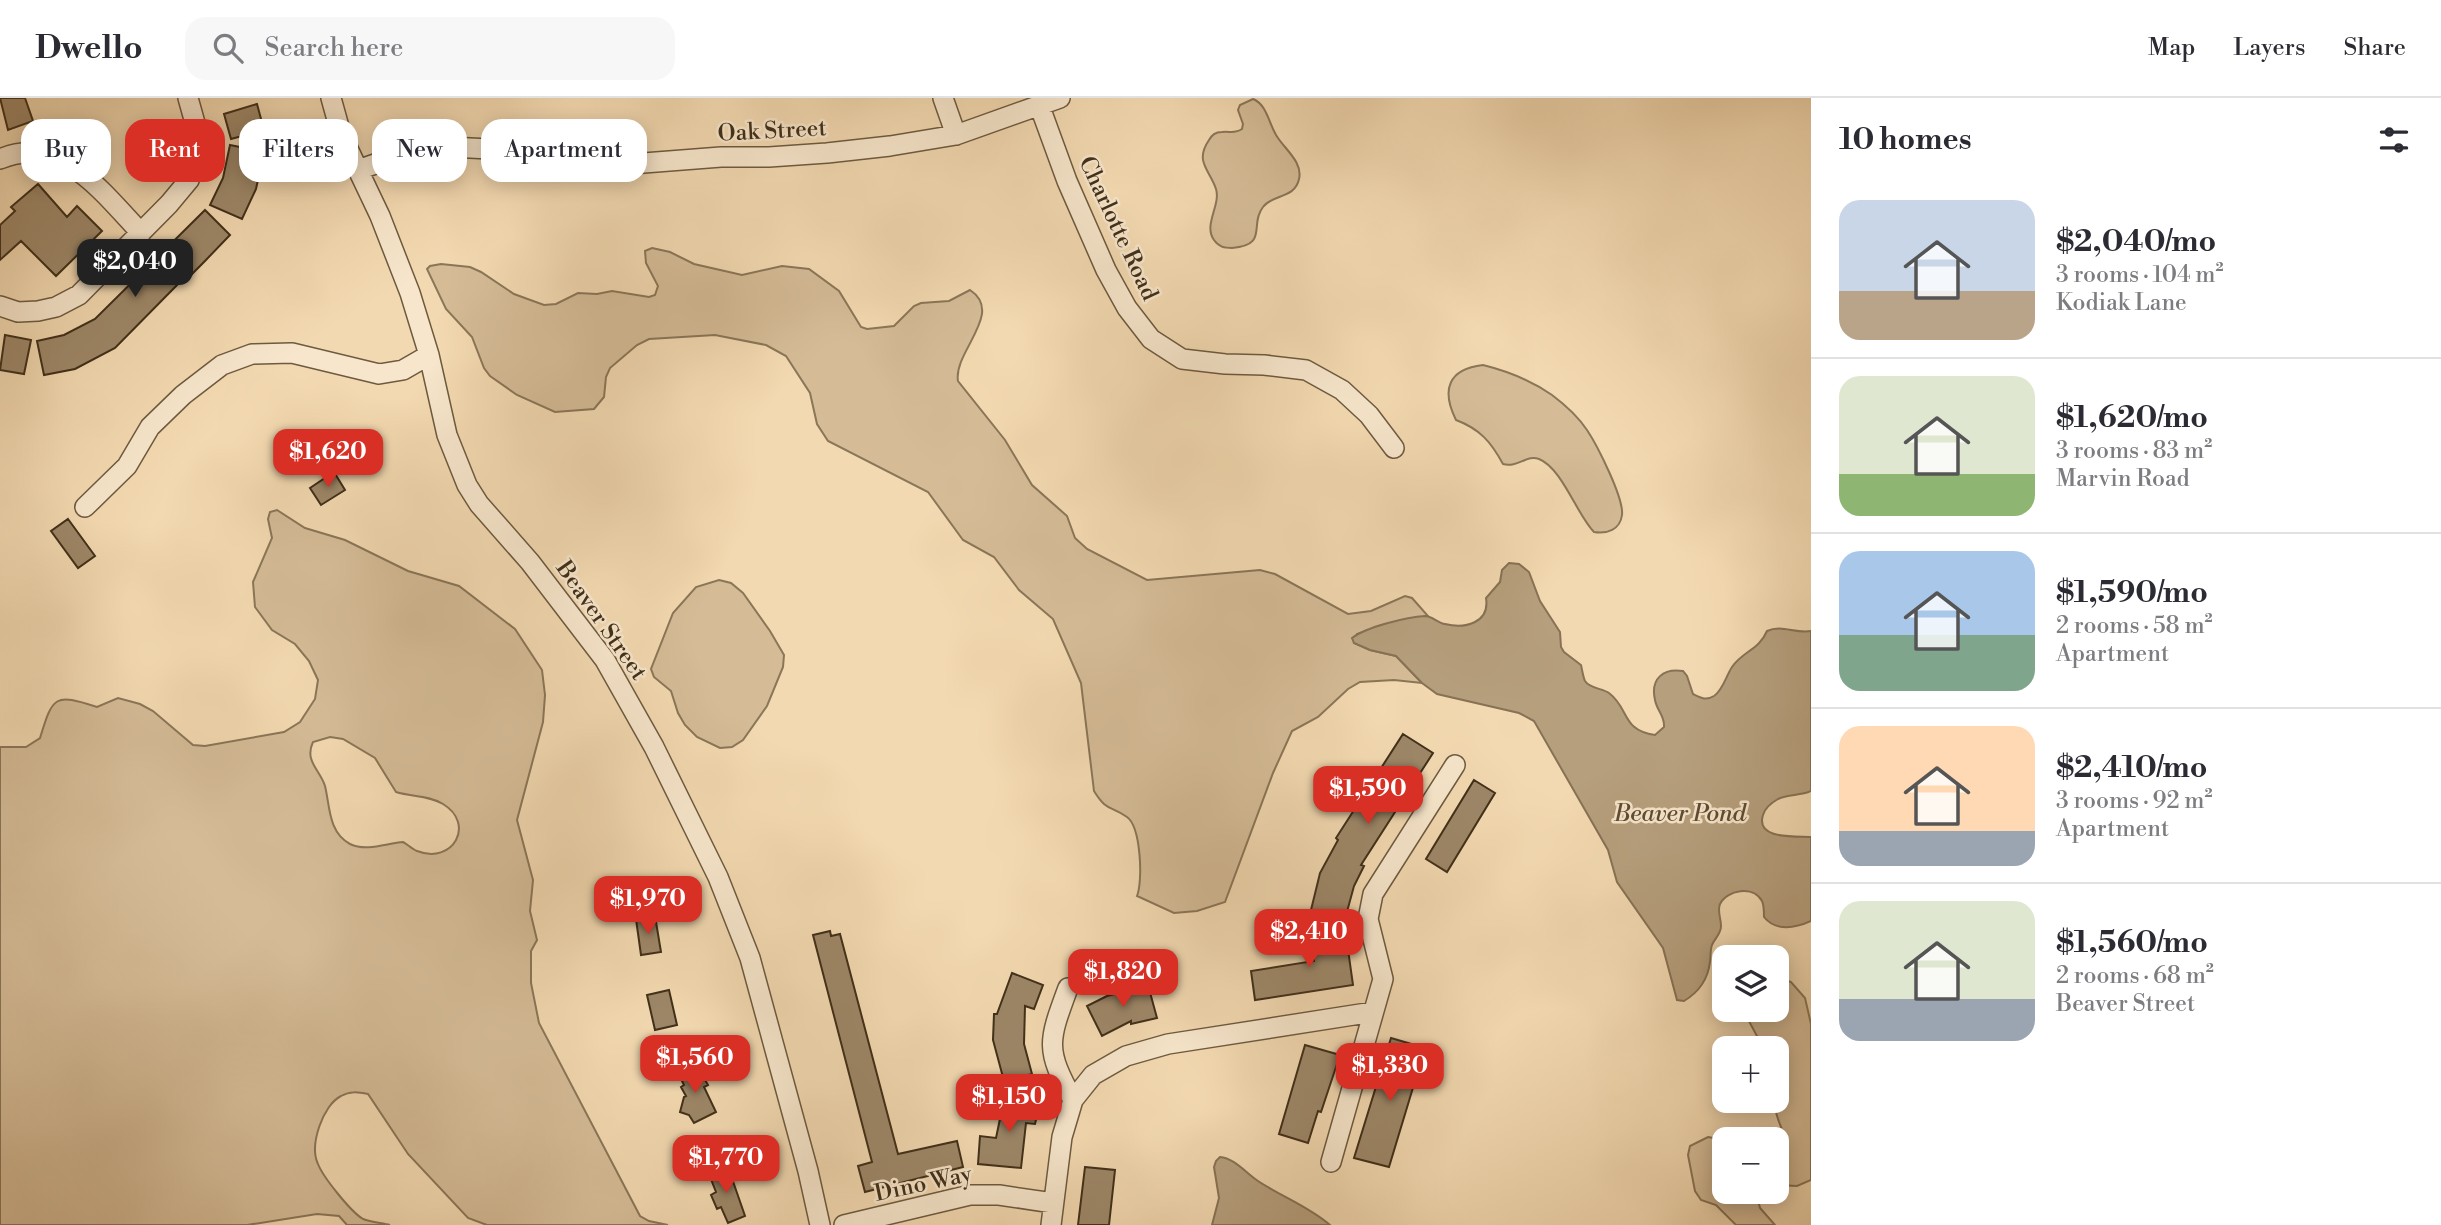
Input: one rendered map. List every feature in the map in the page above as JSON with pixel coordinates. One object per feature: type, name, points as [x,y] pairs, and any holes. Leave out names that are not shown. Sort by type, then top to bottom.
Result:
[{"type":"street","points":[[0,306],[18,312],[38,311],[55,307],[79,295],[189,180],[196,160],[197,134],[188,98]]},
{"type":"street","name":"Beaver Street","points":[[331,98],[337,119]]},
{"type":"street","points":[[943,98],[956,135]]},
{"type":"street","name":"Oak Street","points":[[358,170],[412,151],[450,147],[490,149],[547,163],[592,167],[721,157],[827,153],[956,135],[1060,98]]},
{"type":"street","name":"Charlotte Road","points":[[1040,107],[1093,241],[1127,308],[1151,339],[1182,359],[1306,370],[1342,390],[1369,415],[1394,447]]},
{"type":"street","points":[[0,159],[25,152],[46,153],[64,160],[100,190],[141,233]]},
{"type":"street","name":"Beaver Street","points":[[358,170],[396,254],[429,355],[447,435],[467,485],[479,504],[567,608],[605,660],[654,747],[718,877],[750,958],[820,1225]]},
{"type":"street","points":[[85,507],[127,466],[150,427],[183,395],[222,365],[252,354],[292,353],[379,373],[403,370],[429,355]]},
{"type":"street","points":[[1331,1162],[1383,979],[1368,919],[1373,894],[1455,765]]},
{"type":"street","points":[[1068,988],[1054,1025],[1051,1045],[1059,1074],[1073,1100]]},
{"type":"street","points":[[1051,1225],[1062,1136],[1073,1100],[1093,1075],[1126,1055],[1168,1044],[1373,1012]]},
{"type":"street","name":"Dino Way","points":[[844,1225],[970,1195],[999,1195],[1053,1203]]},
{"type":"shaded area","points":[[1253,99],[1262,106],[1275,133],[1296,162],[1299,179],[1293,190],[1263,207],[1257,221],[1256,233],[1250,243],[1232,248],[1224,247],[1216,242],[1211,234],[1217,195],[1203,154],[1214,134],[1242,129],[1238,110],[1240,105]]},
{"type":"shaded area","points":[[652,248],[670,252],[694,264],[742,275],[782,266],[809,269],[839,291],[861,327],[867,329],[894,326],[914,306],[949,301],[970,290],[979,299],[982,310],[980,321],[963,358],[958,381],[1005,440],[1032,485],[1067,516],[1075,538],[1087,549],[1147,580],[1260,570],[1275,574],[1348,614],[1371,611],[1405,596],[1412,598],[1428,616],[1383,625],[1357,634],[1354,643],[1396,656],[1422,683],[1394,680],[1360,682],[1348,689],[1318,717],[1292,731],[1273,773],[1225,902],[1197,911],[1174,913],[1137,896],[1140,867],[1135,831],[1127,817],[1106,805],[1094,791],[1081,683],[1053,619],[1019,590],[994,557],[963,540],[928,492],[828,441],[817,424],[810,393],[786,356],[766,345],[715,335],[649,339],[637,345],[610,368],[604,397],[594,409],[555,412],[517,395],[490,376],[472,337],[446,309],[427,269],[441,264],[470,267],[514,294],[544,305],[556,304],[578,293],[597,294],[612,291],[649,297],[655,295],[658,286],[646,263],[645,251]]},
{"type":"shaded area","points":[[1483,365],[1519,377],[1544,390],[1584,425],[1603,459],[1619,497],[1622,515],[1616,527],[1604,532],[1594,532],[1562,482],[1547,464],[1535,458],[1503,464],[1484,437],[1456,420],[1449,399],[1451,383],[1462,371]]},
{"type":"shaded area","points":[[277,510],[305,528],[345,540],[408,571],[459,586],[515,629],[542,670],[545,695],[543,722],[517,820],[533,880],[530,911],[537,940],[531,951],[531,983],[539,1023],[640,1216],[668,1225],[487,1225],[468,1218],[408,1154],[368,1094],[354,1092],[334,1101],[323,1116],[315,1147],[318,1164],[331,1185],[358,1215],[366,1220],[390,1225],[347,1225],[339,1216],[317,1214],[247,1225],[0,1225],[0,747],[26,747],[40,738],[52,706],[63,700],[97,707],[118,698],[140,704],[153,711],[193,745],[205,746],[284,732],[300,722],[315,699],[318,680],[309,661],[295,644],[272,630],[255,607],[253,582],[272,538],[268,519],[270,512]],"holes":[[[330,737],[343,739],[375,758],[396,792],[432,799],[453,812],[459,831],[450,848],[430,854],[417,851],[403,842],[363,847],[343,839],[334,826],[323,780],[310,755],[313,742]]]},
{"type":"shaded area","points":[[719,580],[731,583],[743,593],[784,655],[783,667],[767,706],[743,740],[732,747],[720,748],[697,737],[685,725],[671,691],[654,677],[651,669],[673,613],[696,587]]},
{"type":"shaded area","points":[[1789,981],[1791,982],[1805,998],[1811,1024],[1811,1180],[1797,1186],[1789,1186],[1789,1127],[1781,1127],[1776,1113],[1789,1113],[1789,1036],[1757,1036],[1749,1022],[1789,1022]]},
{"type":"shaded area","points":[[1712,1138],[1712,1204],[1701,1200],[1695,1191],[1688,1155],[1690,1146]]},
{"type":"shaded area","points":[[1713,1204],[1759,1204],[1775,1225],[1736,1225]]},
{"type":"water","name":"Beaver Pond","points":[[1509,563],[1519,564],[1529,572],[1540,601],[1560,632],[1561,647],[1581,665],[1587,684],[1609,693],[1616,699],[1636,729],[1655,735],[1664,727],[1654,692],[1657,680],[1664,673],[1683,671],[1693,694],[1708,698],[1717,693],[1732,667],[1760,642],[1767,631],[1778,628],[1811,631],[1811,791],[1775,801],[1765,810],[1762,823],[1765,829],[1778,835],[1811,837],[1811,921],[1793,927],[1780,927],[1764,917],[1763,903],[1758,896],[1747,891],[1728,895],[1719,907],[1721,929],[1711,947],[1705,979],[1694,994],[1684,1001],[1677,1000],[1663,948],[1617,882],[1608,850],[1534,721],[1519,713],[1437,694],[1422,683],[1396,656],[1354,643],[1352,638],[1377,626],[1417,617],[1428,616],[1442,623],[1468,625],[1480,619],[1484,613],[1486,598],[1500,582],[1502,570]]},
{"type":"water","points":[[1220,1157],[1235,1163],[1258,1181],[1313,1212],[1330,1225],[1212,1225],[1219,1198],[1214,1167]]},
{"type":"building","points":[[0,98],[25,98],[32,119],[21,119],[21,125],[8,130]]},
{"type":"building","points":[[257,104],[261,119],[239,119],[239,137],[231,139],[224,114]]},
{"type":"building","points":[[230,145],[239,147],[239,182],[258,182],[242,219],[210,205],[221,182],[225,182]]},
{"type":"building","points":[[38,184],[67,217],[77,206],[102,231],[56,276],[21,241],[0,260],[0,225],[15,211],[11,207]]},
{"type":"building","points":[[205,210],[230,235],[204,262],[186,280],[184,278],[115,348],[75,369],[44,375],[37,341],[64,335],[95,319]]},
{"type":"building","points":[[5,335],[31,340],[24,374],[0,370]]},
{"type":"building","points":[[334,472],[345,490],[321,505],[310,488]]},
{"type":"building","points":[[68,519],[95,556],[78,568],[51,531]]},
{"type":"building","points":[[1403,734],[1433,753],[1361,865],[1364,866],[1354,886],[1345,919],[1311,910],[1320,873],[1338,840],[1336,838]]},
{"type":"building","points":[[1474,780],[1495,793],[1447,872],[1426,859]]},
{"type":"building","points":[[655,916],[661,952],[641,955],[636,919]]},
{"type":"building","points":[[1345,928],[1353,985],[1255,1000],[1251,971],[1314,961],[1310,933]]},
{"type":"building","points":[[830,931],[831,936],[840,934],[898,1154],[957,1141],[963,1167],[865,1192],[858,1166],[872,1162],[813,935]]},
{"type":"building","points":[[1012,973],[1043,985],[1034,1009],[1025,1006],[1024,1044],[1032,1074],[1004,1081],[993,1040],[994,1014],[997,1014]]},
{"type":"building","points":[[1148,985],[1157,1018],[1131,1024],[1131,1021],[1102,1036],[1087,1006],[1107,996]]},
{"type":"building","points":[[669,990],[677,1025],[655,1030],[647,995]]},
{"type":"building","points":[[1391,1038],[1425,1048],[1389,1167],[1354,1158]]},
{"type":"building","points":[[1305,1045],[1340,1055],[1308,1143],[1279,1134]]},
{"type":"building","points":[[693,1065],[708,1085],[704,1087],[716,1112],[694,1123],[689,1115],[680,1112],[686,1096],[678,1073]]},
{"type":"building","points":[[1005,1095],[1040,1103],[1035,1124],[1026,1123],[1021,1168],[978,1164],[980,1136],[996,1138]]},
{"type":"building","points":[[728,1167],[745,1216],[728,1223],[721,1207],[717,1209],[711,1195],[716,1192],[709,1174]]},
{"type":"building","points":[[1085,1167],[1115,1170],[1109,1225],[1078,1225]]}]
